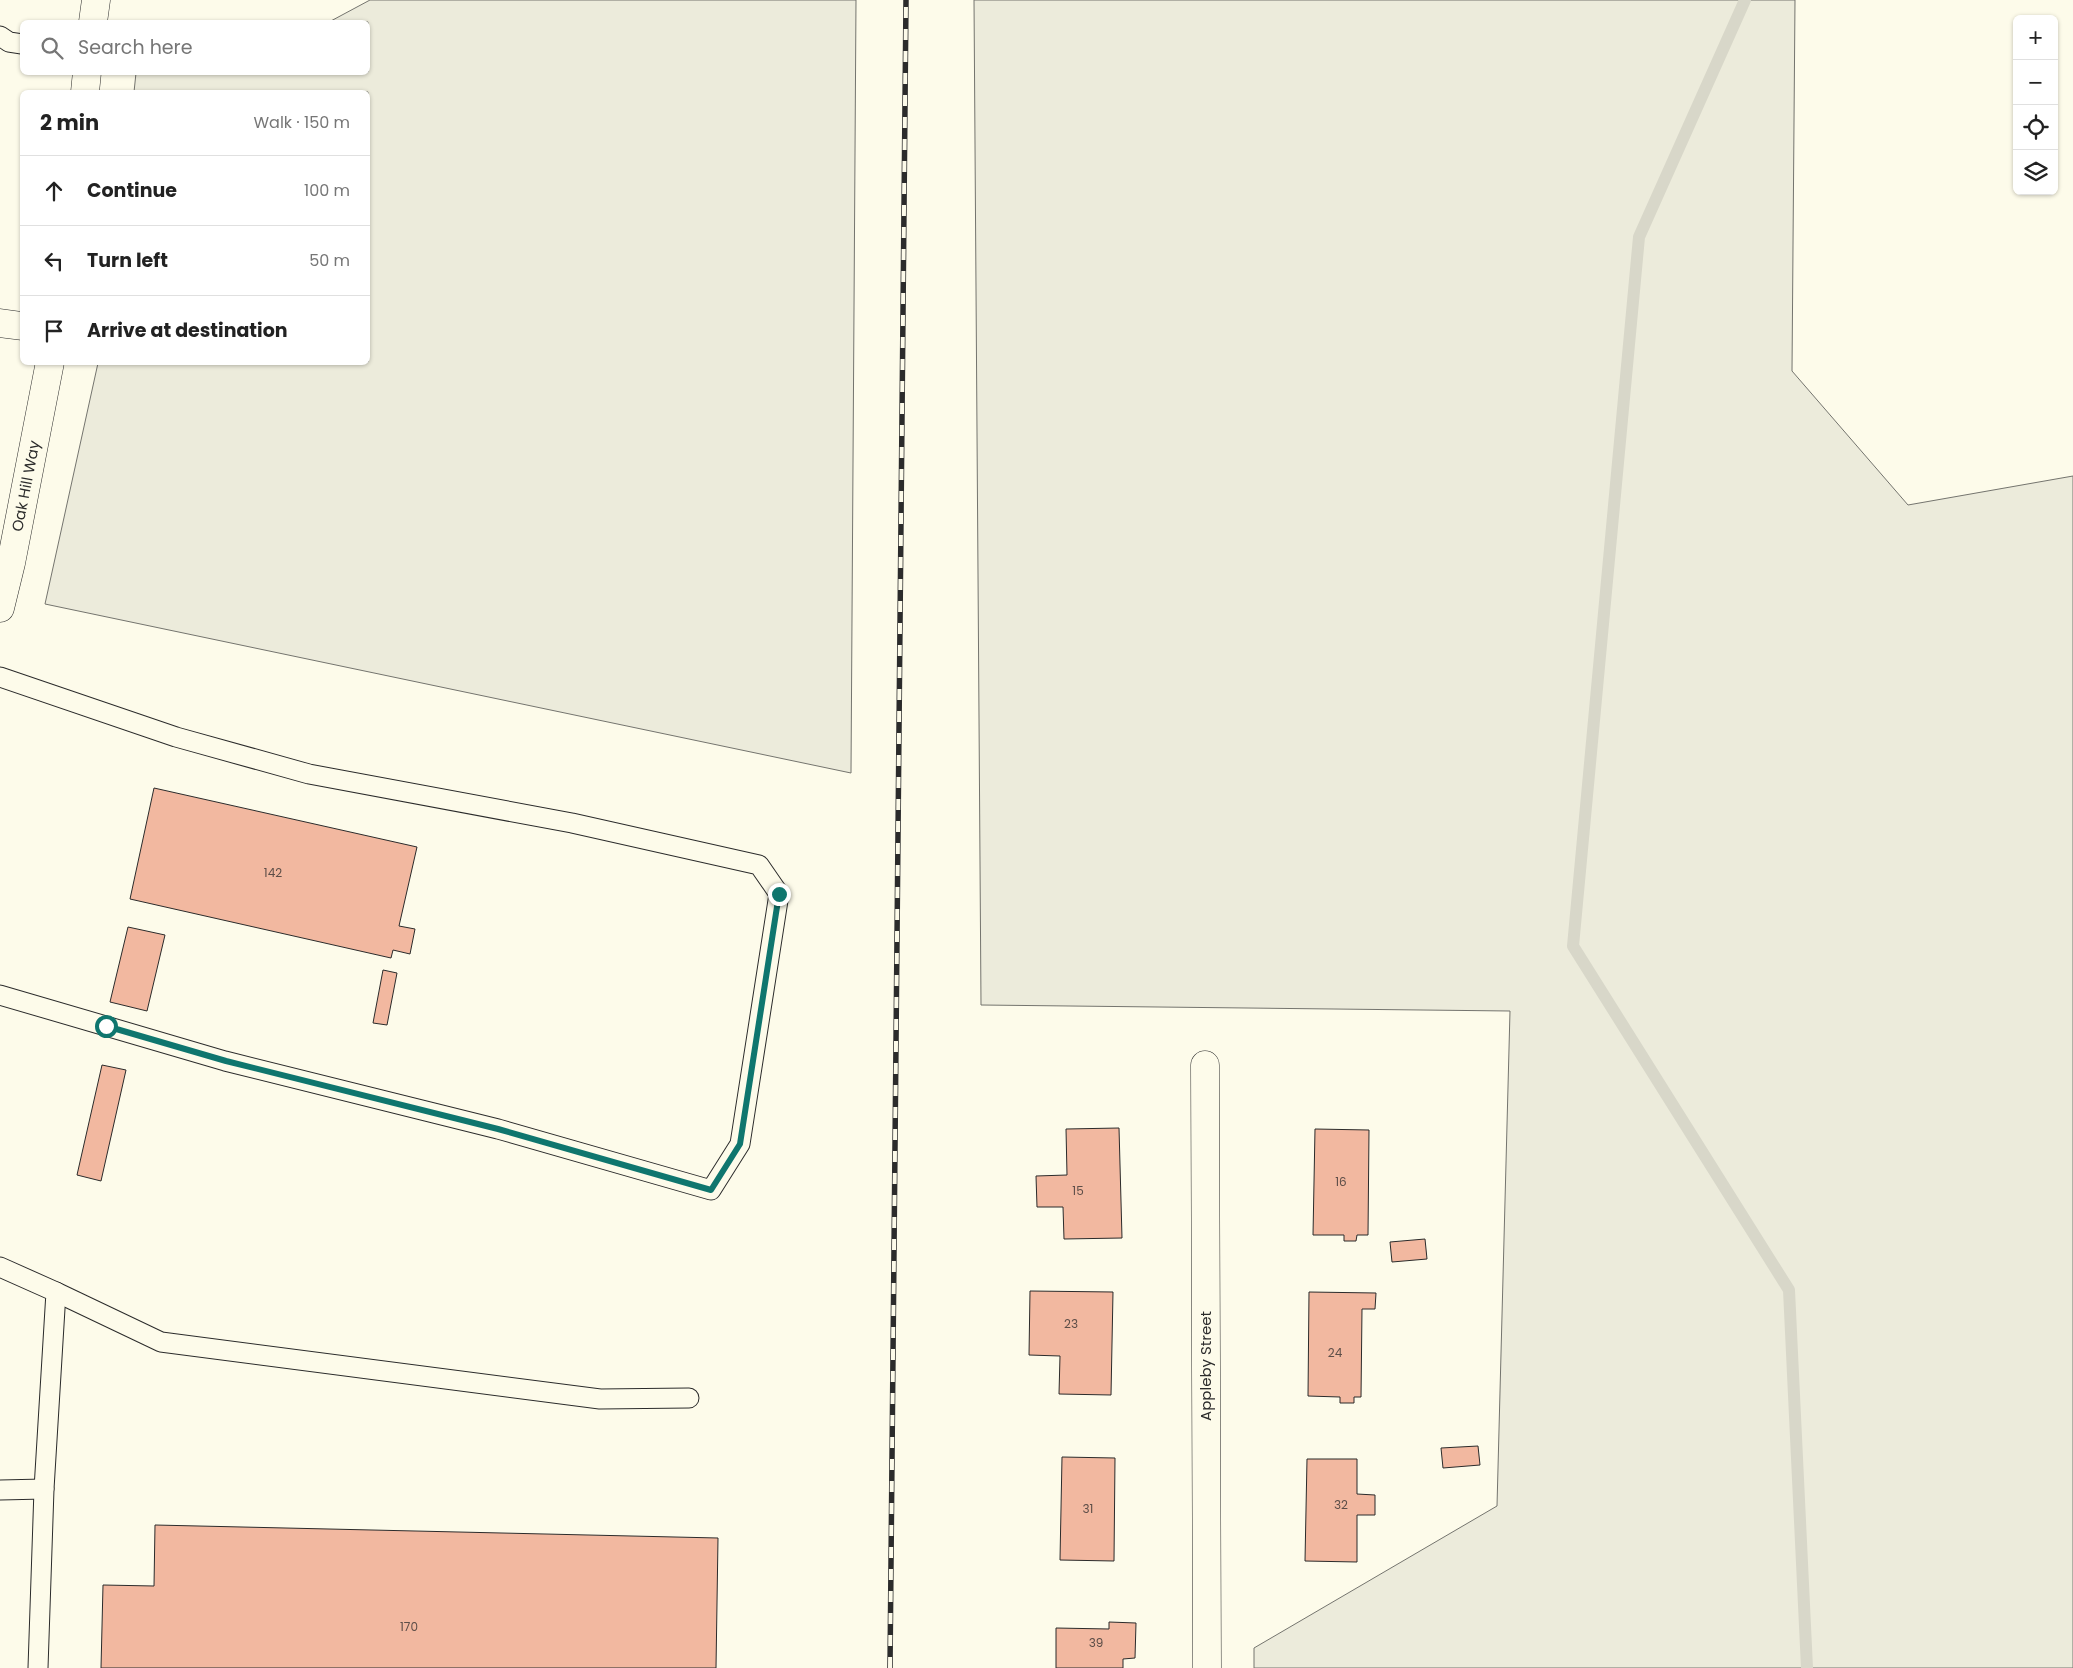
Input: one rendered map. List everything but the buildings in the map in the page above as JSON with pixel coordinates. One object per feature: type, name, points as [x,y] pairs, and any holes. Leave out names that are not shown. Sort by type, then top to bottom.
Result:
[{"type":"street","points":[[93,20],[96,0]]},
{"type":"street","points":[[85,90],[87,75]]},
{"type":"street","points":[[0,323],[20,326]]},
{"type":"street","name":"Oak Hill Way","points":[[0,608],[11,564],[49,365]]},
{"type":"street","name":"Appleby Street","points":[[1205,1065],[1207,1668]]},
{"type":"lane","points":[[0,36],[9,42],[20,44]]},
{"type":"lane","points":[[0,677],[176,738],[309,774],[572,823],[759,864],[779,894],[740,1144],[711,1190],[498,1129],[226,1061],[0,995]]},
{"type":"lane","points":[[0,1267],[161,1342],[600,1399],[690,1398]]},
{"type":"lane","points":[[38,1668],[44,1489],[56,1292]]},
{"type":"lane","points":[[0,1490],[44,1489]]},
{"type":"shaded area","points":[[370,0],[856,0],[851,773],[45,604],[98,365],[370,365],[370,90],[134,90],[136,75],[370,75],[370,20],[333,20]]},
{"type":"shaded area","points":[[974,0],[1795,0],[1792,371],[1908,505],[2073,476],[2073,1668],[1254,1668],[1254,1648],[1497,1506],[1510,1011],[981,1005]]},
{"type":"waterway","points":[[1745,0],[1639,237],[1573,946],[1789,1290],[1807,1668]]},
{"type":"railway","points":[[890,1668],[906,0]]},
{"type":"route","points":[[106,1026],[226,1061],[498,1129],[711,1190],[740,1144],[779,894]]}]
